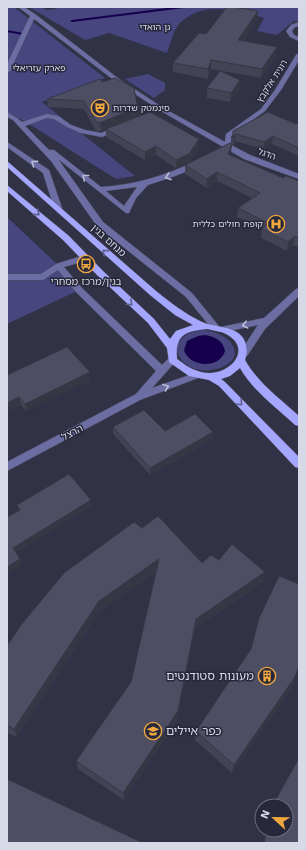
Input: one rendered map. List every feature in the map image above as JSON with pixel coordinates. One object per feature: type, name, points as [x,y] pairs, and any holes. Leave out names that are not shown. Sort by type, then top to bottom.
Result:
[{"type":"main road","name":"מנחם בגין","points":[[7,163],[152,293],[178,313],[202,326]]},
{"type":"main road","points":[[7,187],[66,238],[151,321],[171,346]]},
{"type":"main road","points":[[202,326],[220,328],[240,341],[243,348],[239,365],[232,372],[211,378],[195,376],[181,369],[172,360],[171,346],[174,339],[181,333],[190,328],[202,326]]},
{"type":"main road","points":[[242,357],[246,371],[299,422]]},
{"type":"main road","points":[[211,378],[222,384],[299,464]]},
{"type":"street","name":"הדגל","points":[[21,7],[160,111],[198,128],[226,149],[299,177]]},
{"type":"street","points":[[7,71],[33,15]]},
{"type":"street","points":[[299,24],[293,26],[289,31],[292,36],[299,39]]},
{"type":"street","name":"רונית אלקבץ","points":[[226,149],[228,135],[236,127],[251,120],[263,110],[275,95],[299,55]]},
{"type":"street","points":[[7,114],[16,119],[20,125],[54,158],[100,224],[189,295],[220,328],[265,321]]},
{"type":"street","points":[[20,125],[47,116],[56,117],[69,126],[83,132],[102,135],[122,127]]},
{"type":"street","points":[[7,119],[20,125],[126,211],[129,201],[135,192],[144,185]]},
{"type":"street","points":[[7,144],[46,172],[58,208]]},
{"type":"street","points":[[100,189],[144,185],[171,176],[205,160]]},
{"type":"street","points":[[7,277],[43,277],[59,266],[85,258]]},
{"type":"street","points":[[59,266],[79,290],[162,371]]},
{"type":"street","points":[[242,357],[259,328],[265,321],[299,291]]},
{"type":"street","name":"הרצל","points":[[137,397],[172,360]]},
{"type":"street","name":"הרצל","points":[[7,467],[137,397],[195,376]]},
{"type":"green space","name":"פארק עזריאלי","points":[[7,7],[14,7],[105,78],[42,102],[135,176],[116,179],[26,122],[7,112]]},
{"type":"green space","name":"גן הואדי","points":[[29,7],[40,7],[48,10],[65,7],[299,7],[299,21],[294,21],[277,35],[257,31],[264,18],[230,10],[209,9],[188,17],[179,24],[173,34],[167,53],[109,33],[85,40]]},
{"type":"green space","points":[[148,74],[165,83],[165,90],[154,98],[125,79]]},
{"type":"green space","points":[[7,217],[59,266],[79,290],[7,324]]},
{"type":"green space","points":[[204,330],[214,332],[230,341],[234,347],[235,353],[233,360],[216,369],[203,370],[192,368],[184,362],[178,355],[177,347],[181,340],[189,334]]},
{"type":"shaded area","points":[[205,335],[218,340],[224,347],[225,351],[222,357],[211,364],[198,363],[192,360],[187,356],[184,350],[187,341],[198,336]]},
{"type":"building","points":[[227,7],[258,11],[238,40],[277,47],[262,69],[211,60],[208,69],[173,63],[199,33],[206,34]]},
{"type":"building","points":[[220,71],[240,80],[231,93],[207,88]]},
{"type":"building","name":"סינמטק שדרות","points":[[115,78],[134,88],[137,104],[141,106],[100,123],[96,122],[84,101],[47,99],[100,79],[102,82]]},
{"type":"building","points":[[150,112],[199,139],[189,154],[176,160],[156,146],[145,152],[106,129]]},
{"type":"building","points":[[268,112],[296,124],[299,122],[299,148],[273,136],[264,142],[235,134],[233,137],[233,131]]},
{"type":"building","points":[[230,143],[232,144],[228,154],[283,178],[286,176],[299,181],[299,238],[295,236],[288,242],[262,229],[268,223],[238,208],[260,193],[217,172],[207,179],[185,165]]},
{"type":"building","points":[[67,347],[90,372],[25,404],[19,397],[7,403],[7,375]]},
{"type":"building","points":[[144,410],[165,431],[195,414],[213,432],[150,468],[113,427]]},
{"type":"building","points":[[69,474],[91,500],[13,548],[20,559],[7,567],[7,517],[20,510],[17,505]]},
{"type":"building","points":[[158,516],[202,563],[211,555],[219,560],[232,544],[265,572],[196,619],[178,711],[123,793],[76,761],[131,682],[159,559],[99,601],[14,729],[7,725],[7,646],[21,625],[64,573],[134,522],[142,528]]},
{"type":"building","points":[[279,576],[299,584],[299,666],[295,677],[234,765],[196,731],[251,649],[259,618]]},
{"type":"building","points":[[299,758],[299,843],[264,843],[265,838],[294,838],[294,798],[277,798]]},
{"type":"building","points":[[7,779],[143,843],[7,843]]},
{"type":"waterway","points":[[72,21],[184,7]]},
{"type":"waterway","points":[[7,31],[23,34]]},
{"type":"place","name":"סינמטק שדרות","points":[[100,108]]},
{"type":"place","name":"קופת חולים כללית","points":[[276,224]]},
{"type":"place","name":"בגין/מרכז מסחרי","points":[[86,264]]},
{"type":"place","name":"מעונות סטודנטים","points":[[267,676]]},
{"type":"place","name":"כפר איילים","points":[[153,731]]}]
